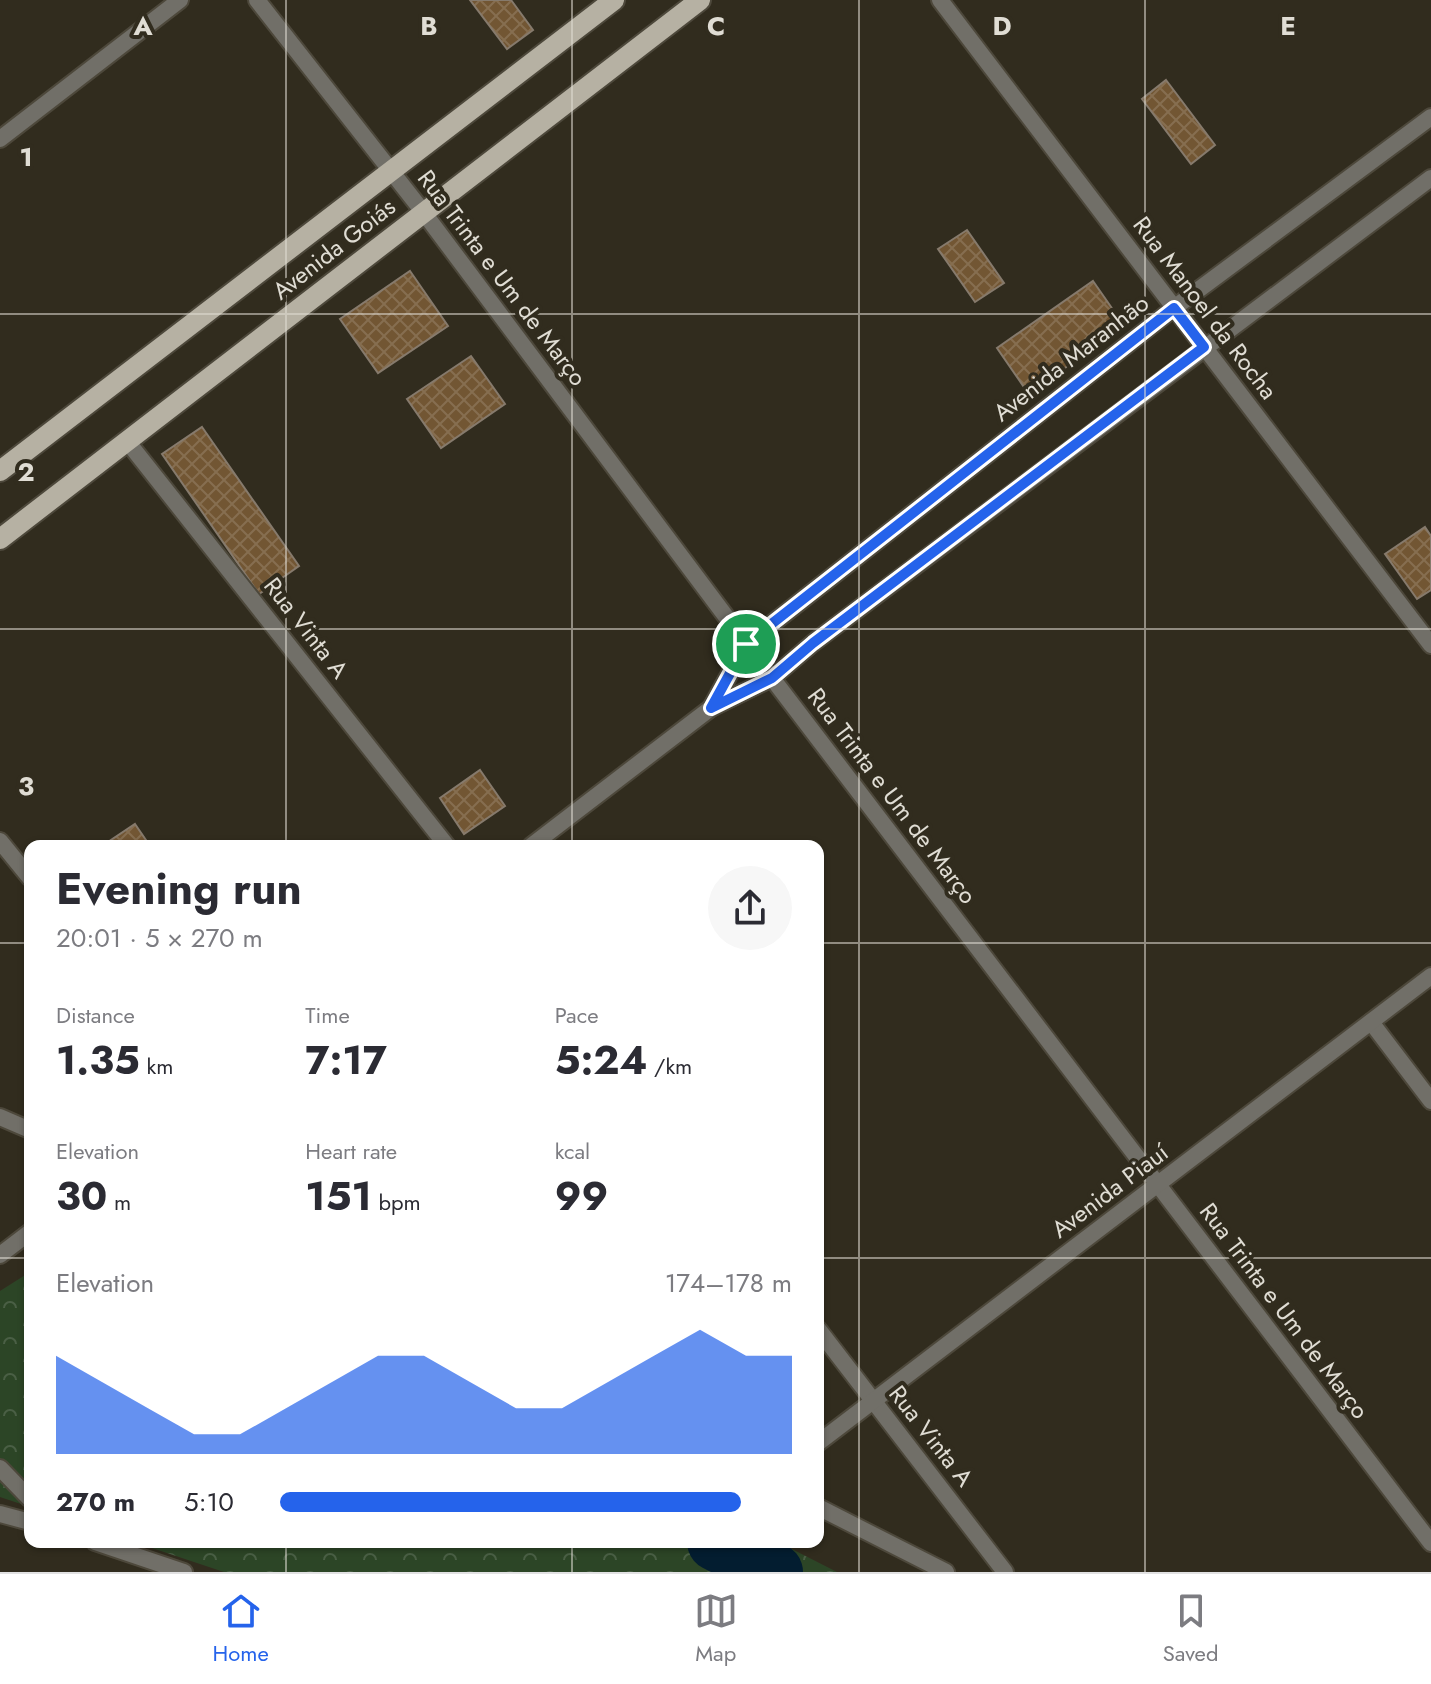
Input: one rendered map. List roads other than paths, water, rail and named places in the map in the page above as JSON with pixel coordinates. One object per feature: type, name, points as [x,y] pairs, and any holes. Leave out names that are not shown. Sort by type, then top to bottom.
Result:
[{"type":"main road","name":"Avenida Goiás","points":[[0,471],[614,0]]},
{"type":"main road","name":"Avenida Goiás","points":[[0,539],[700,0]]},
{"type":"street","points":[[0,139],[180,0]]},
{"type":"street","name":"Rua Trinta e Um de Março","points":[[257,0],[424,213],[746,644],[1431,1543]]},
{"type":"street","name":"Rua Manoel da Rocha","points":[[940,0],[1431,645]]},
{"type":"street","name":"Avenida Maranhão","points":[[746,644],[1174,308],[1431,117]]},
{"type":"street","points":[[539,840],[711,708],[772,678],[813,643],[1431,178]]},
{"type":"street","name":"Rua Vinta A","points":[[127,441],[442,840]]},
{"type":"street","points":[[711,708],[746,644]]},
{"type":"street","points":[[0,841],[24,871]]},
{"type":"street","name":"Avenida Piauí","points":[[824,1438],[1431,976]]},
{"type":"street","points":[[1371,1022],[1431,1101]]},
{"type":"street","points":[[0,1117],[24,1127]]},
{"type":"street","points":[[0,1255],[24,1237]]},
{"type":"street","name":"Rua Vinta A","points":[[824,1337],[1005,1572]]},
{"type":"street","points":[[0,1468],[24,1493]]},
{"type":"street","points":[[824,1510],[946,1572]]},
{"type":"street","points":[[0,1514],[24,1520]]},
{"type":"street","points":[[113,1548],[184,1572]]},
{"type":"waterway","points":[[728,1548],[774,1572]]}]
